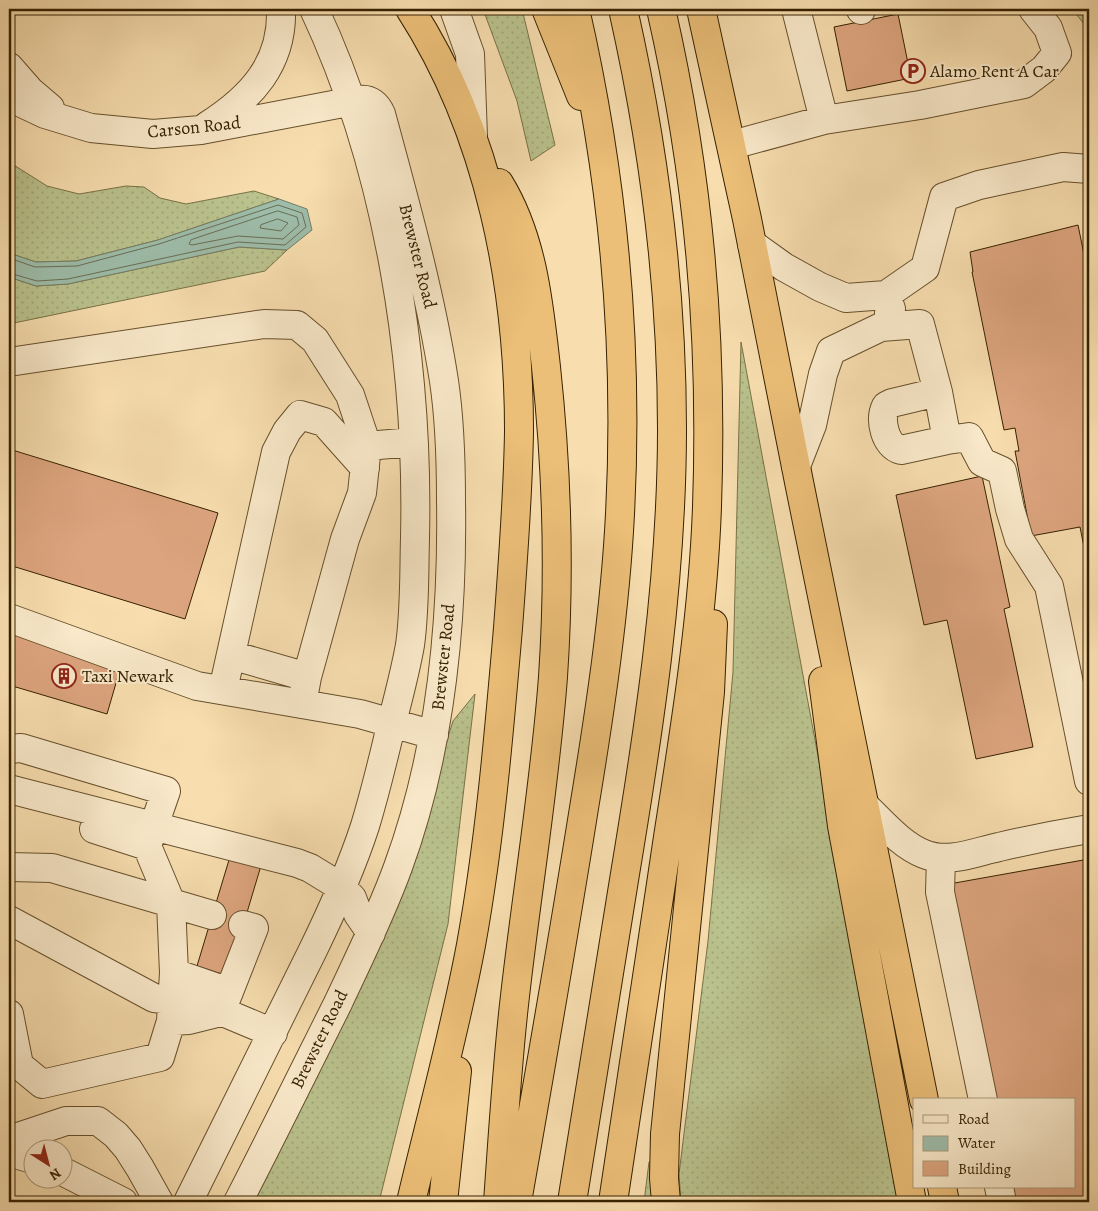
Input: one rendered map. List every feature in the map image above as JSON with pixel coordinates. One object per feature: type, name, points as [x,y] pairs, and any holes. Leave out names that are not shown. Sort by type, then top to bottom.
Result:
[{"type":"highway","points":[[410,9],[445,72],[474,141],[494,210],[507,271],[515,345],[519,429],[515,527],[498,730],[478,905],[451,1035],[411,1202]]},
{"type":"highway","points":[[546,9],[604,154]]},
{"type":"highway","points":[[517,1202],[587,790],[608,647],[620,513],[623,424],[618,290],[604,154],[597,110],[575,9]]},
{"type":"highway","points":[[572,1202],[646,740],[661,616],[669,519],[671,386],[664,252],[646,121],[623,9]]},
{"type":"highway","points":[[613,1202],[684,734],[701,592],[707,510],[708,358],[700,242],[682,110],[662,9]]},
{"type":"highway","points":[[701,9],[732,145],[924,1098]]},
{"type":"highway","points":[[474,141],[504,191],[530,260],[547,380],[556,511],[557,590],[550,712],[514,998],[498,1202]]},
{"type":"highway","points":[[666,1202],[664,1178],[665,1134],[712,660],[713,602],[708,466]]},
{"type":"highway","points":[[797,474],[842,826],[912,1202]]},
{"type":"highway","points":[[443,1202],[470,948]]},
{"type":"highway","points":[[942,1188],[945,1202]]},
{"type":"street","points":[[201,130],[227,112],[260,80],[274,55],[280,27],[280,9]]},
{"type":"street","name":"Brewster Road","points":[[188,1202],[330,915],[365,826],[392,724],[410,643],[414,578],[415,510],[411,407],[404,342],[390,251],[380,203],[352,101],[314,9]]},
{"type":"street","points":[[454,9],[470,54],[474,141]]},
{"type":"street","points":[[796,9],[824,120]]},
{"type":"street","points":[[732,145],[824,120],[920,105],[1024,84],[1044,69],[1057,53],[1048,28],[1033,9]]},
{"type":"street","points":[[9,67],[47,107],[69,122]]},
{"type":"street","name":"Carson Road","points":[[9,97],[45,114],[91,128],[154,134],[201,130],[352,101]]},
{"type":"street","name":"Brewster Road","points":[[238,1202],[371,933],[399,866],[422,789],[434,735],[445,658],[452,529],[450,444],[444,384],[432,313],[381,114],[375,105],[365,99],[352,101]]},
{"type":"street","points":[[752,244],[784,267],[820,287],[846,298],[886,295],[926,268],[944,196],[979,185],[1063,168],[1089,169]]},
{"type":"street","points":[[881,327],[891,309],[886,295]]},
{"type":"street","points":[[9,362],[264,324],[297,325],[315,340],[350,395],[366,457],[362,493],[345,540],[307,677],[302,704]]},
{"type":"street","points":[[797,474],[812,425],[823,374],[831,351],[881,327],[920,324],[938,392],[947,440]]},
{"type":"street","points":[[938,392],[886,406],[882,417],[888,440],[895,449],[901,450],[969,437],[982,462],[1002,471],[1019,539],[1049,586],[1089,781]]},
{"type":"street","points":[[223,690],[276,452],[287,430],[300,415],[324,422],[366,457]]},
{"type":"street","points":[[366,457],[413,442]]},
{"type":"street","points":[[414,578],[450,578]]},
{"type":"street","points":[[9,618],[197,686],[360,714],[434,735]]},
{"type":"street","points":[[231,655],[307,677]]},
{"type":"street","points":[[9,749],[21,748],[166,791],[150,836],[171,903],[174,973],[171,1011],[160,1057],[42,1084],[19,1065],[9,1014]]},
{"type":"street","points":[[9,789],[150,836]]},
{"type":"street","points":[[9,805],[150,836],[297,863],[310,868],[341,887],[352,898],[358,914],[371,933]]},
{"type":"street","points":[[865,806],[904,842],[924,854],[941,858],[962,856],[1089,829]]},
{"type":"street","points":[[941,858],[940,892],[983,1098]]},
{"type":"street","points":[[9,867],[52,868],[212,915]]},
{"type":"street","points":[[9,920],[154,998],[171,1011]]},
{"type":"street","points":[[225,1002],[254,928],[243,925]]},
{"type":"street","points":[[174,973],[225,1002],[272,1033]]},
{"type":"street","points":[[171,1011],[192,999],[225,1002]]},
{"type":"street","points":[[9,1140],[66,1121],[98,1121],[116,1135],[128,1150],[159,1202]]},
{"type":"street","points":[[9,1152],[22,1156]]},
{"type":"street","points":[[72,1176],[123,1202]]},
{"type":"street","points":[[999,1188],[1002,1202]]},
{"type":"green space","points":[[483,9],[522,9],[555,145],[531,161],[517,101]]},
{"type":"green space","points":[[1072,9],[1089,9],[1089,30]]},
{"type":"green space","points":[[9,162],[47,186],[79,194],[126,186],[144,187],[160,198],[186,204],[254,191],[279,199],[158,240],[76,261],[36,262],[9,253]]},
{"type":"green space","points":[[239,247],[287,250],[265,271],[9,324],[9,277],[36,286],[68,284]]},
{"type":"green space","points":[[741,342],[901,1202],[681,1202],[679,1174],[708,941],[733,672]]},
{"type":"green space","points":[[475,694],[448,924],[379,1202],[252,1202],[392,918],[453,721]]},
{"type":"green space","points":[[649,1162],[654,1162],[656,1202],[644,1202]]},
{"type":"water","points":[[279,199],[307,209],[312,230],[287,250],[239,247],[68,284],[36,286],[9,277],[9,253],[36,262],[76,261],[158,240]]},
{"type":"building","points":[[898,14],[911,78],[847,91],[834,27]]},
{"type":"building","points":[[1078,225],[1089,279],[1089,572],[1080,527],[1031,536],[1015,451],[1019,451],[1015,428],[1004,430],[972,272],[970,252]]},
{"type":"building","points":[[9,449],[218,513],[185,619],[9,565]]},
{"type":"building","points":[[982,476],[1010,607],[1004,609],[1033,747],[976,759],[947,620],[924,625],[896,495]]},
{"type":"building","name":"Taxi Newark","points":[[9,633],[121,666],[107,714],[9,685]]},
{"type":"building","points":[[232,850],[263,859],[228,976],[197,966]]},
{"type":"building","points":[[1089,859],[1089,1202],[1014,1202],[1011,1188],[1076,1188],[1076,1098],[993,1098],[949,884]]},
{"type":"building","points":[[9,946],[13,966],[9,966]]},
{"type":"place","name":"Alamo Rent A Car","points":[[913,71]]},
{"type":"place","name":"Taxi Newark","points":[[64,676]]}]
